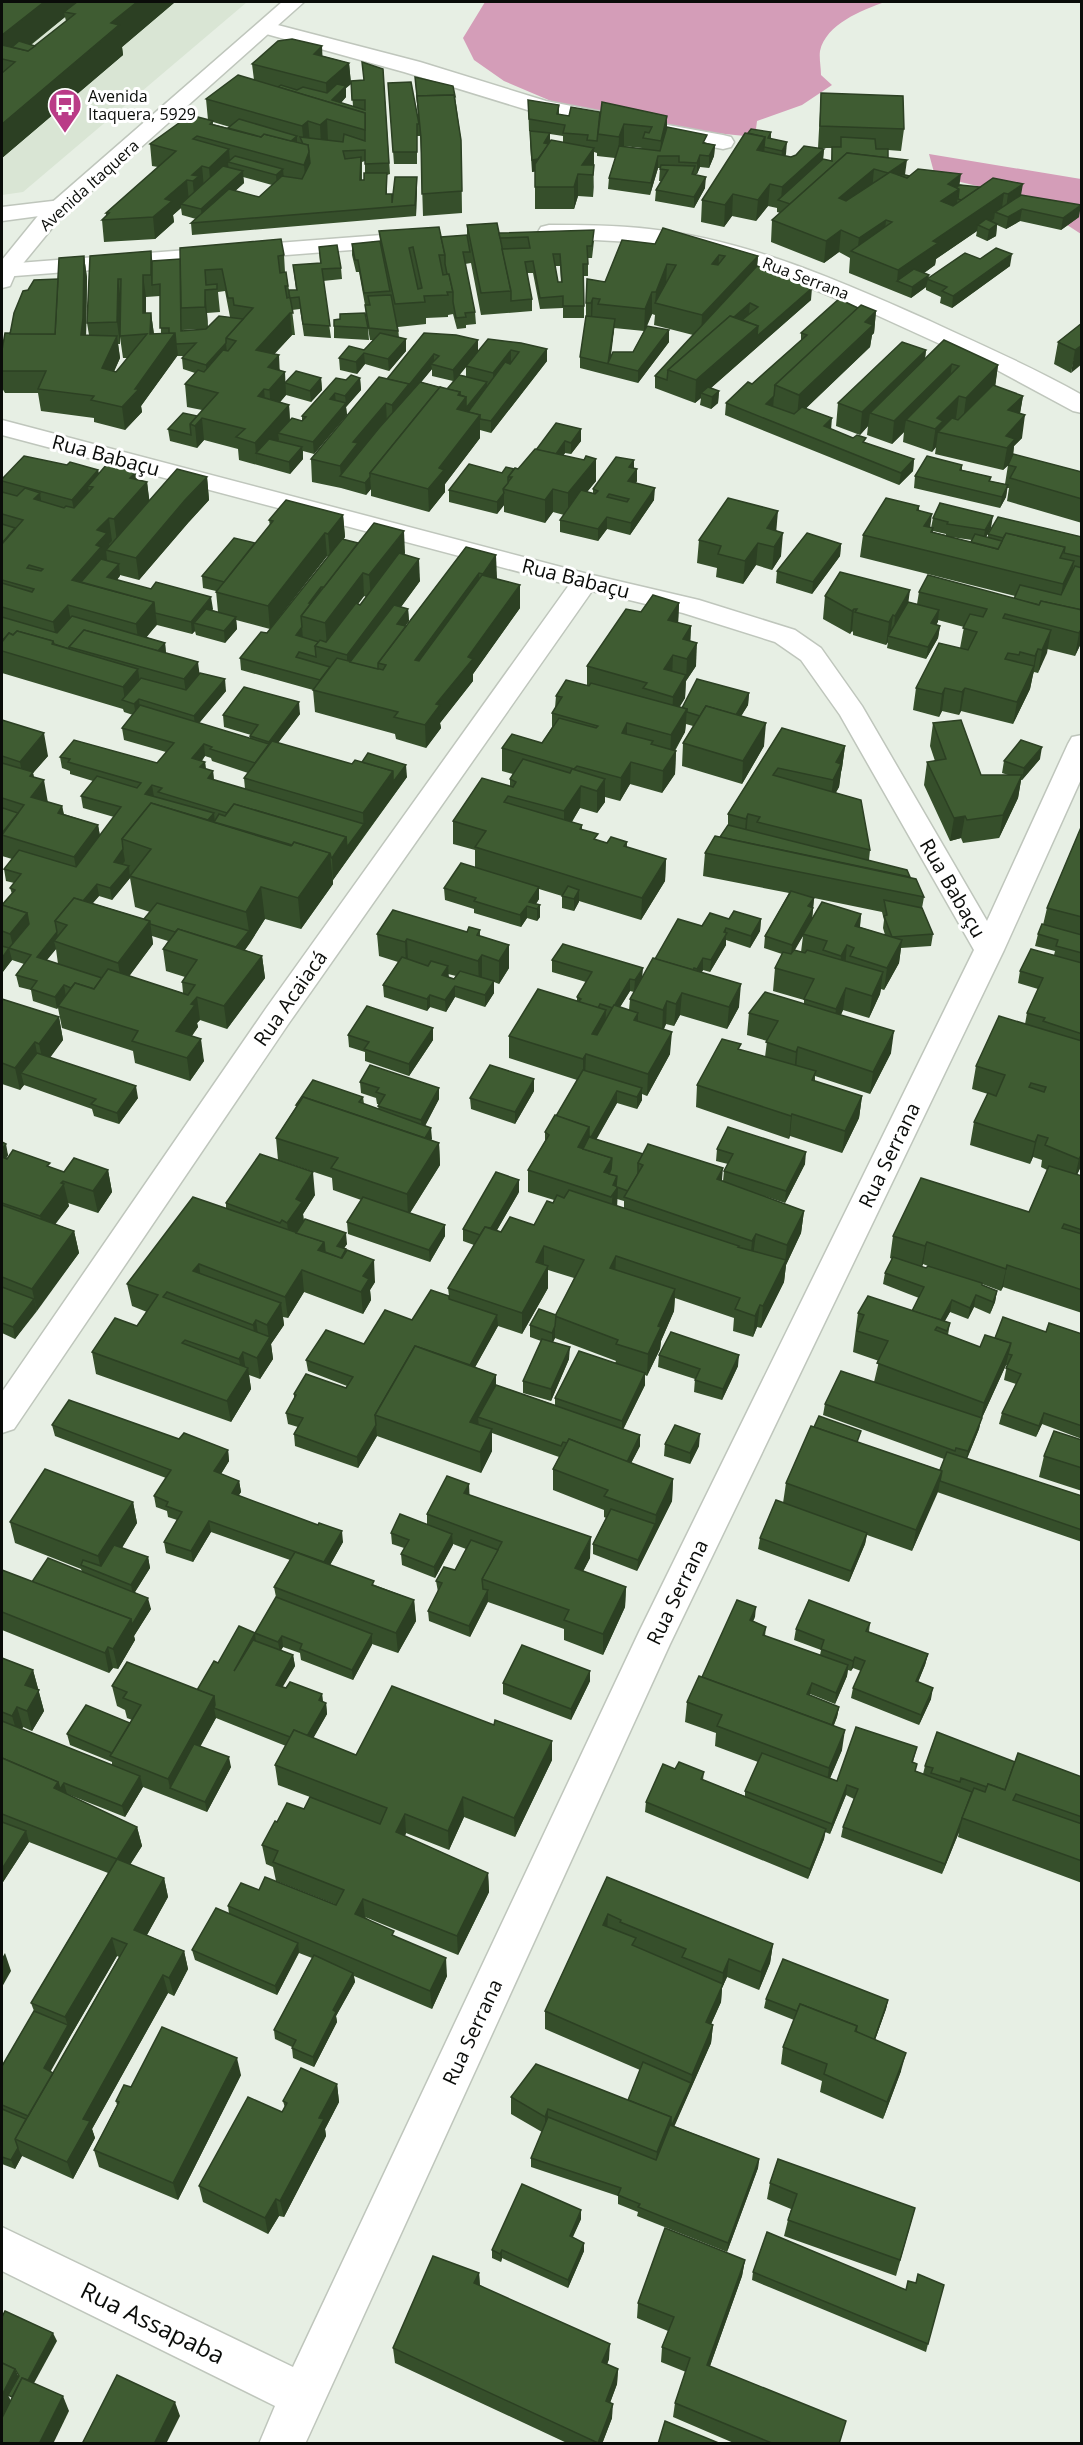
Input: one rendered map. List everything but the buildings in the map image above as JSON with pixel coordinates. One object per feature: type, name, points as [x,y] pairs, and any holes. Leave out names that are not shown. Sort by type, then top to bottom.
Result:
[{"type":"street","name":"Avenida Itaquera","points":[[3,276],[49,217],[294,2]]},
{"type":"street","points":[[266,28],[412,67],[542,107],[723,142]]},
{"type":"street","points":[[2,213],[61,207]]},
{"type":"street","name":"Rua Serrana","points":[[522,234],[570,231],[657,235],[750,257],[833,286],[1042,382],[1082,405]]},
{"type":"street","points":[[3,276],[415,240]]},
{"type":"street","name":"Rua Babaçu","points":[[2,427],[585,581],[690,606],[754,624],[785,636],[811,654],[852,712],[989,950]]},
{"type":"street","name":"Rua Acaiacá","points":[[2,1419],[285,1005],[585,581]]},
{"type":"street","name":"Rua Serrana","points":[[281,2444],[652,1643],[989,950],[1082,744]]},
{"type":"street","name":"Rua Assapaba","points":[[2,2248],[304,2396]]},
{"type":"shaded area","points":[[2,2],[247,2],[23,192],[2,195]]},
{"type":"shaded area","points":[[485,2],[885,2],[846,19],[829,33],[820,51],[821,75],[832,85],[802,105],[757,121],[755,137],[705,132],[558,104],[504,81],[474,60],[463,38]]},
{"type":"shaded area","points":[[929,154],[1081,179],[1081,234],[1038,206],[1003,192],[935,176]]},
{"type":"place","name":"Avenida Itaquera, 5929","points":[[65,134]]}]
